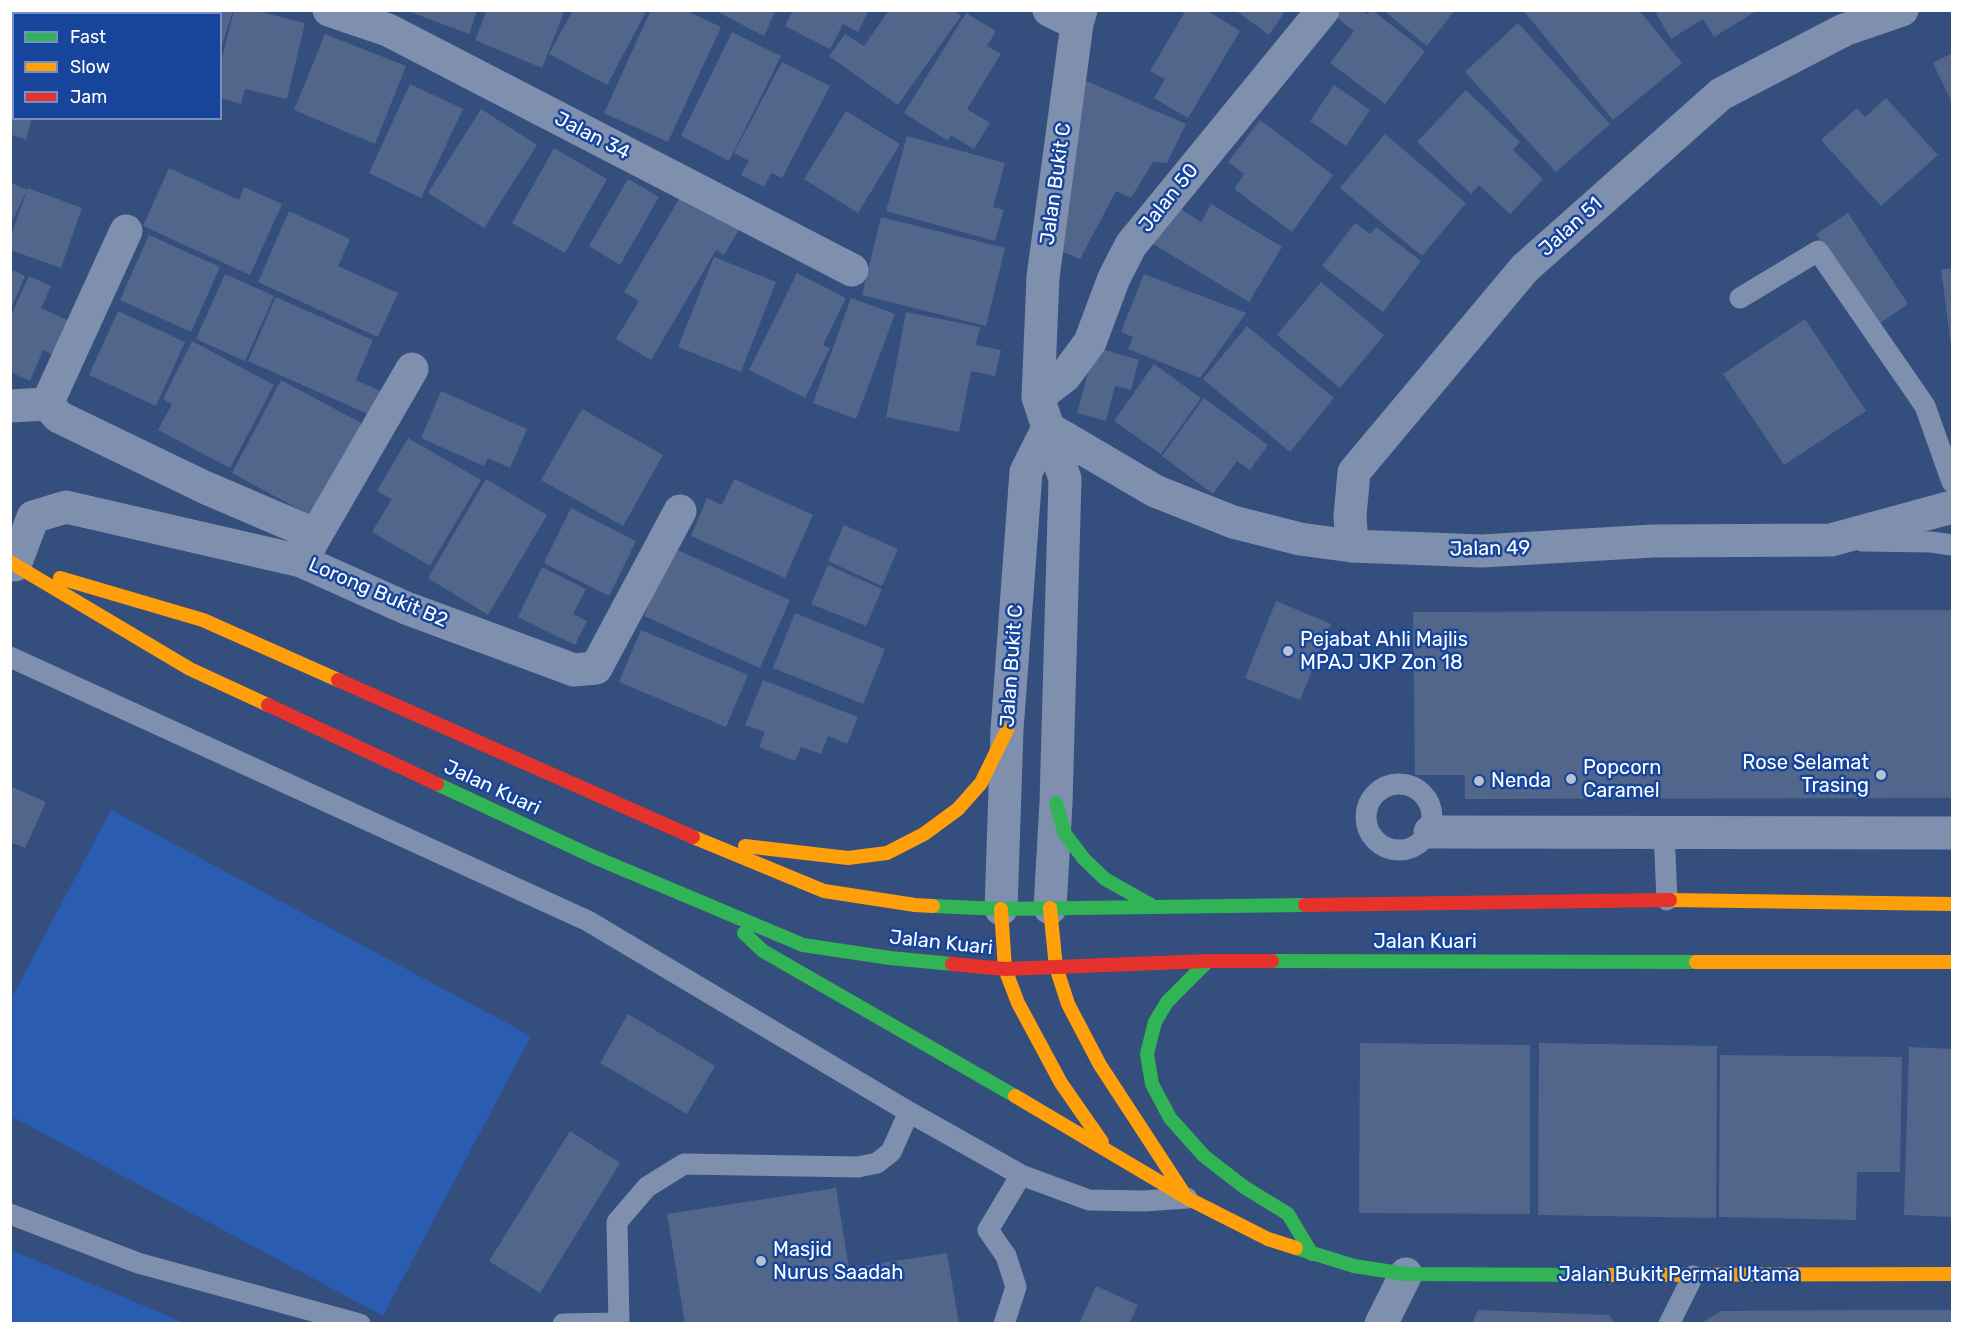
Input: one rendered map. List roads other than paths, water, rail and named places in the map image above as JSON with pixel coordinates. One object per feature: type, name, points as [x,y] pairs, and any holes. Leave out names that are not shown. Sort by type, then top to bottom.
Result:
[{"type":"street","name":"Jalan 34","points":[[329,10],[392,20],[852,270]]},
{"type":"street","name":"Jalan 50","points":[[1038,397],[1065,376],[1090,342],[1114,278],[1131,245],[1323,10]]},
{"type":"street","name":"Jalan 51","points":[[1352,546],[1350,516],[1354,472],[1525,268],[1720,94],[1841,20],[1902,10]]},
{"type":"street","name":"Jalan Bukit C","points":[[1050,908],[1056,803],[1065,479],[1038,397],[1043,277],[1069,15]]},
{"type":"street","points":[[10,406],[46,404],[126,231]]},
{"type":"street","points":[[309,548],[411,369]]},
{"type":"street","name":"Lorong Bukit B2","points":[[46,404],[58,417],[204,487],[406,608],[574,670],[596,668],[680,512]]},
{"type":"street","name":"Jalan Bukit C","points":[[1000,909],[1007,730],[1026,472],[1048,428]]},
{"type":"street","name":"Jalan 49","points":[[1048,428],[1155,491],[1233,522],[1300,539],[1352,546],[1482,551],[1653,541],[1832,540],[1953,507]]},
{"type":"street","name":"Lorong Bukit B2","points":[[13,563],[33,517],[66,507],[309,548]]},
{"type":"street","name":"Jalan Kuari","points":[[13,563],[203,620],[704,842],[824,891],[915,904],[1000,909],[1667,900],[1953,904]]},
{"type":"street","name":"Jalan Kuari","points":[[13,563],[190,669],[594,857],[803,945],[890,958],[1005,969],[1208,961],[1953,962]]},
{"type":"street","points":[[704,842],[848,858],[887,853],[924,834],[958,809],[981,783],[1007,730]]},
{"type":"street","points":[[1056,803],[1065,834],[1084,859],[1105,879],[1153,906]]},
{"type":"street","points":[[1430,832],[1953,833]]},
{"type":"street","name":"Jalan Bukit Permai Utama","points":[[1050,908],[1056,967],[1068,1004],[1100,1065],[1187,1198]]},
{"type":"street","name":"Jalan Bukit Permai Utama","points":[[1000,909],[1005,969],[1018,1003],[1061,1083],[1107,1149],[1187,1198],[1268,1239],[1354,1266],[1406,1274],[1693,1276],[1953,1274]]},
{"type":"street","points":[[721,910],[763,951],[1107,1149]]},
{"type":"street","points":[[1208,961],[1167,1002],[1155,1022],[1147,1054],[1152,1084],[1170,1118],[1204,1156],[1244,1187],[1288,1214],[1312,1254]]},
{"type":"street","points":[[1381,1323],[1406,1274]]},
{"type":"lane","points":[[1740,298],[1818,250],[1925,406],[1953,482]]},
{"type":"lane","points":[[1832,540],[1930,542],[1953,545]]},
{"type":"lane","points":[[10,657],[588,921],[909,1112],[1021,1175],[1089,1200],[1144,1201],[1187,1198]]},
{"type":"lane","points":[[1664,832],[1667,900]]},
{"type":"lane","points":[[563,1323],[619,1323],[617,1222],[647,1187],[684,1164],[858,1167],[877,1163],[891,1152],[909,1112]]},
{"type":"lane","points":[[1004,1323],[1016,1287],[1006,1256],[988,1230],[1021,1175]]},
{"type":"lane","points":[[10,1214],[138,1263],[360,1323]]},
{"type":"lane","points":[[1669,1323],[1693,1276]]},
{"type":"place","name":"Pejabat Ahli Majlis MPAJ JKP Zon 18","points":[[1288,651]]},
{"type":"place","name":"Rose Selamat Trasing","points":[[1881,775]]},
{"type":"place","name":"Popcorn Caramel","points":[[1571,779]]},
{"type":"place","name":"Nenda","points":[[1479,781]]},
{"type":"place","name":"Masjid Nurus Saadah","points":[[761,1261]]}]
